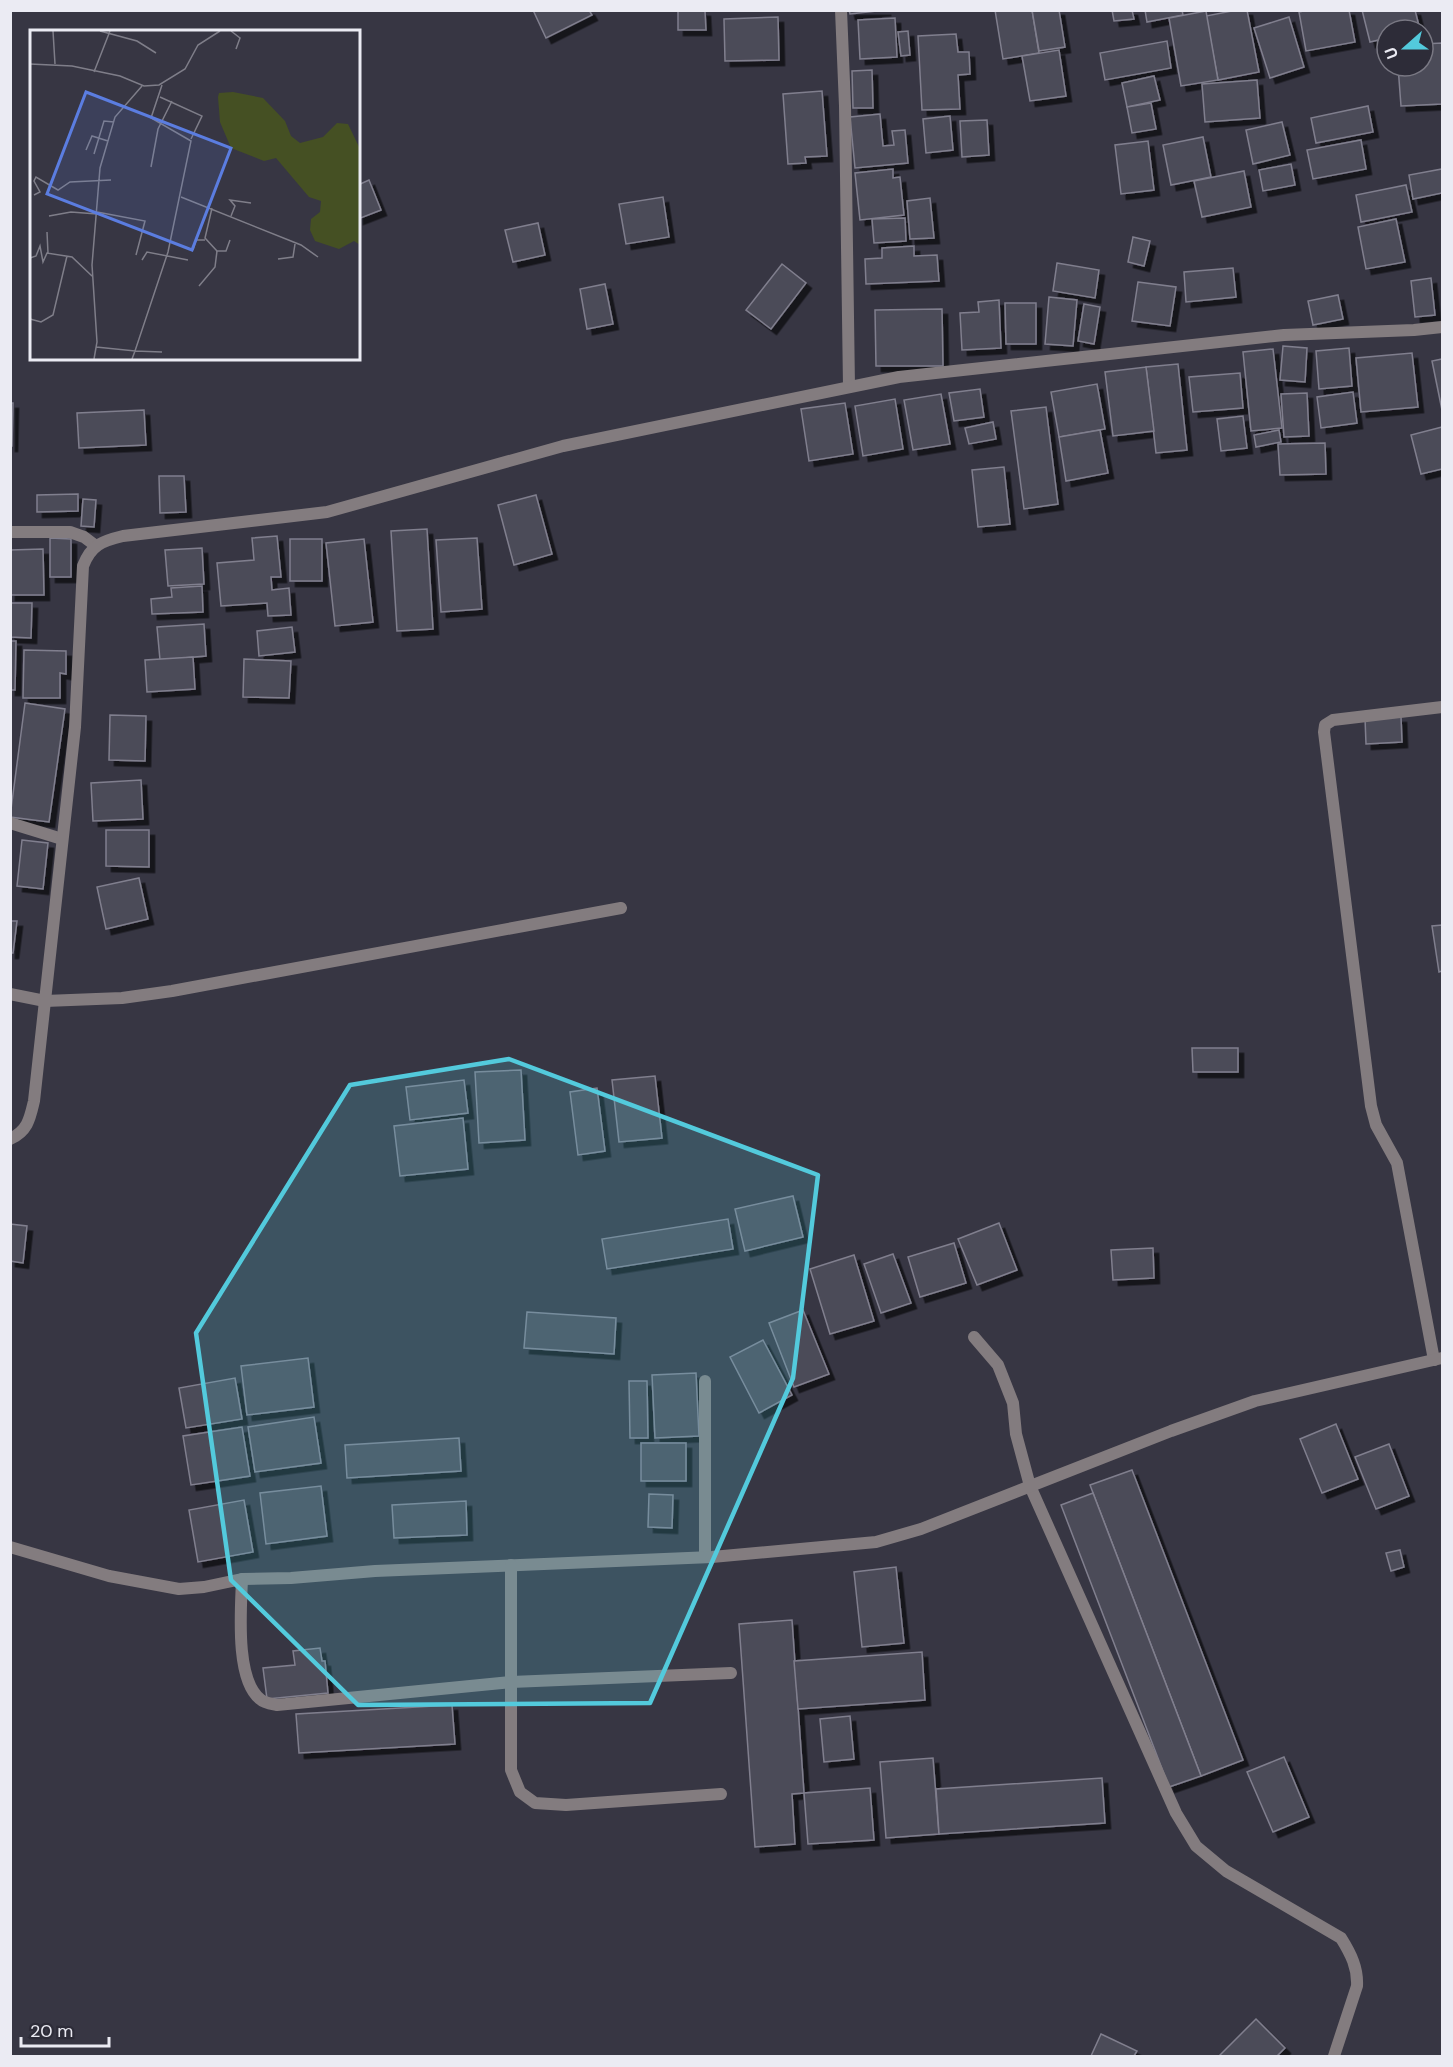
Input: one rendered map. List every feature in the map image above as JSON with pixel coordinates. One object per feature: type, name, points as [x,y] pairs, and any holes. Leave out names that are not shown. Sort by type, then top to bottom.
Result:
[{"type":"street","points":[[841,10],[849,387]]},
{"type":"street","points":[[10,1139],[19,1135],[28,1124],[34,1101],[75,727],[83,566],[88,552],[106,540],[123,536],[327,512],[563,446],[899,377],[1284,335],[1443,327]]},
{"type":"street","points":[[10,532],[70,532],[84,537],[96,546]]},
{"type":"street","points":[[10,1547],[109,1576],[179,1589],[204,1587],[242,1579],[705,1557],[876,1542],[921,1529],[1171,1431],[1255,1401],[1438,1358],[1397,1163],[1376,1125],[1371,1106],[1324,732],[1325,725],[1333,720],[1443,707]]},
{"type":"street","points":[[10,823],[62,839]]},
{"type":"street","points":[[10,994],[45,1001],[122,998],[172,992],[621,908]]},
{"type":"street","points":[[974,1337],[998,1365],[1013,1403],[1016,1434],[1030,1486],[1176,1812],[1196,1846],[1226,1871],[1341,1938],[1351,1953],[1358,1975],[1357,1986],[1334,2056]]},
{"type":"street","points":[[705,1381],[705,1557]]},
{"type":"street","points":[[511,1565],[511,1770],[520,1792],[535,1803],[566,1804],[721,1794]]},
{"type":"street","points":[[242,1579],[240,1630],[247,1682],[260,1701],[277,1705],[511,1682],[731,1673]]},
{"type":"highlighted area","points":[[509,1059],[818,1175],[793,1378],[650,1703],[358,1705],[231,1580],[196,1333],[350,1085]]},
{"type":"building","points":[[533,10],[589,10],[592,15],[546,38]]},
{"type":"building","points":[[849,10],[886,10],[850,14]]},
{"type":"building","points":[[995,10],[1032,10],[1039,53],[1003,59]]},
{"type":"building","points":[[1032,10],[1059,10],[1065,47],[1039,51]]},
{"type":"building","points":[[1112,10],[1132,10],[1134,19],[1114,21]]},
{"type":"building","points":[[1145,10],[1182,10],[1183,15],[1147,22]]},
{"type":"building","points":[[1247,10],[1259,72],[1218,80],[1206,16]]},
{"type":"building","points":[[1349,10],[1355,42],[1306,51],[1299,12]]},
{"type":"building","points":[[1362,10],[1415,10],[1417,18],[1375,18],[1375,41],[1370,42]]},
{"type":"building","points":[[678,11],[705,11],[706,30],[678,30]]},
{"type":"building","points":[[1206,11],[1218,80],[1181,86],[1169,18]]},
{"type":"building","points":[[778,17],[779,60],[725,61],[724,19]]},
{"type":"building","points":[[1289,17],[1304,67],[1270,78],[1254,28]]},
{"type":"building","points":[[895,18],[897,57],[860,59],[858,20]]},
{"type":"building","points":[[908,31],[910,55],[901,56],[898,32]]},
{"type":"building","points":[[956,34],[958,52],[969,52],[970,74],[958,75],[960,109],[922,110],[918,36]]},
{"type":"building","points":[[1167,41],[1171,68],[1105,80],[1100,53]]},
{"type":"building","points":[[1435,43],[1442,43],[1442,104],[1401,106],[1399,78],[1435,78]]},
{"type":"building","points":[[1059,50],[1066,96],[1030,101],[1022,56]]},
{"type":"building","points":[[872,70],[873,108],[853,108],[852,71]]},
{"type":"building","points":[[1154,76],[1160,100],[1127,107],[1122,83]]},
{"type":"building","points":[[1257,80],[1260,118],[1205,122],[1202,84]]},
{"type":"building","points":[[822,91],[827,156],[805,157],[806,163],[788,164],[783,94]]},
{"type":"building","points":[[1151,103],[1156,129],[1132,133],[1127,107]]},
{"type":"building","points":[[1368,106],[1373,132],[1316,143],[1311,118]]},
{"type":"building","points":[[880,114],[883,146],[894,145],[892,131],[905,130],[908,163],[855,168],[850,117]]},
{"type":"building","points":[[950,116],[953,150],[926,153],[923,119]]},
{"type":"building","points":[[987,120],[989,155],[962,157],[960,121]]},
{"type":"building","points":[[1282,122],[1290,155],[1253,164],[1246,130]]},
{"type":"building","points":[[1203,137],[1211,177],[1171,185],[1163,145]]},
{"type":"building","points":[[1361,140],[1366,169],[1313,179],[1307,150]]},
{"type":"building","points":[[1148,141],[1154,190],[1121,194],[1115,145]]},
{"type":"building","points":[[1291,164],[1295,185],[1263,191],[1259,170]]},
{"type":"building","points":[[893,169],[893,178],[900,177],[904,215],[860,220],[855,173]]},
{"type":"building","points":[[1442,169],[1442,193],[1413,199],[1409,175]]},
{"type":"building","points":[[1244,171],[1251,207],[1202,217],[1194,181]]},
{"type":"building","points":[[369,180],[381,210],[360,218],[360,184]]},
{"type":"building","points":[[1406,185],[1412,212],[1361,222],[1356,195]]},
{"type":"building","points":[[663,197],[669,237],[626,244],[619,204]]},
{"type":"building","points":[[930,198],[934,238],[910,239],[907,201]]},
{"type":"building","points":[[905,218],[906,241],[874,243],[872,219]]},
{"type":"building","points":[[1396,219],[1405,262],[1366,269],[1358,227]]},
{"type":"building","points":[[538,223],[545,255],[513,262],[505,230]]},
{"type":"building","points":[[1133,237],[1150,241],[1144,266],[1128,262]]},
{"type":"building","points":[[914,246],[914,256],[937,255],[939,281],[866,284],[865,259],[882,258],[882,248]]},
{"type":"building","points":[[1057,263],[1099,270],[1095,298],[1053,291]]},
{"type":"building","points":[[782,264],[806,283],[771,329],[746,310]]},
{"type":"building","points":[[1233,268],[1236,297],[1186,302],[1184,272]]},
{"type":"building","points":[[1431,278],[1435,315],[1415,317],[1411,281]]},
{"type":"building","points":[[1138,282],[1176,287],[1170,326],[1132,321]]},
{"type":"building","points":[[605,284],[613,324],[587,329],[580,289]]},
{"type":"building","points":[[1338,295],[1343,319],[1313,325],[1308,301]]},
{"type":"building","points":[[1049,297],[1077,300],[1073,346],[1045,344]]},
{"type":"building","points":[[999,300],[1001,348],[962,350],[960,313],[979,312],[978,302]]},
{"type":"building","points":[[1005,303],[1036,303],[1036,344],[1006,344]]},
{"type":"building","points":[[1084,304],[1100,307],[1094,344],[1078,341]]},
{"type":"building","points":[[942,309],[943,366],[876,366],[875,310]]},
{"type":"building","points":[[1283,346],[1307,348],[1305,382],[1280,380]]},
{"type":"building","points":[[1349,348],[1352,386],[1319,389],[1316,351]]},
{"type":"building","points":[[1273,349],[1282,428],[1251,431],[1243,352]]},
{"type":"building","points":[[1412,353],[1418,407],[1361,412],[1356,358]]},
{"type":"building","points":[[1442,359],[1442,410],[1432,361]]},
{"type":"building","points":[[1178,364],[1187,450],[1156,453],[1146,367]]},
{"type":"building","points":[[1146,367],[1154,431],[1113,436],[1105,372]]},
{"type":"building","points":[[1240,373],[1243,408],[1193,412],[1189,377]]},
{"type":"building","points":[[1097,384],[1105,429],[1059,437],[1051,392]]},
{"type":"building","points":[[980,389],[984,417],[954,421],[949,393]]},
{"type":"building","points":[[1353,392],[1357,423],[1321,428],[1317,397]]},
{"type":"building","points":[[1307,393],[1309,436],[1284,437],[1281,394]]},
{"type":"building","points":[[941,394],[950,444],[913,450],[904,400]]},
{"type":"building","points":[[895,399],[903,449],[863,456],[855,406]]},
{"type":"building","points":[[10,403],[13,403],[12,446],[10,446]]},
{"type":"building","points":[[845,403],[853,454],[809,461],[801,409]]},
{"type":"building","points":[[1046,407],[1058,504],[1024,509],[1011,411]]},
{"type":"building","points":[[144,410],[146,445],[79,448],[77,413]]},
{"type":"building","points":[[1243,416],[1247,448],[1221,451],[1217,419]]},
{"type":"building","points":[[993,422],[996,439],[969,444],[965,428]]},
{"type":"building","points":[[1442,427],[1442,469],[1421,474],[1411,435]]},
{"type":"building","points":[[1100,430],[1108,473],[1066,481],[1059,437]]},
{"type":"building","points":[[1279,430],[1281,442],[1256,447],[1254,435]]},
{"type":"building","points":[[1325,443],[1326,474],[1280,475],[1278,444]]},
{"type":"building","points":[[1004,467],[1010,524],[978,527],[972,470]]},
{"type":"building","points":[[159,476],[184,476],[186,512],[160,513]]},
{"type":"building","points":[[78,494],[78,511],[37,512],[37,495]]},
{"type":"building","points":[[536,495],[552,554],[514,565],[498,505]]},
{"type":"building","points":[[83,499],[96,500],[94,527],[81,526]]},
{"type":"building","points":[[427,529],[433,629],[397,631],[391,531]]},
{"type":"building","points":[[277,536],[281,577],[271,577],[272,590],[289,588],[291,615],[268,616],[267,603],[221,606],[217,563],[254,560],[252,538]]},
{"type":"building","points":[[50,538],[71,539],[71,577],[50,577]]},
{"type":"building","points":[[477,538],[482,609],[441,612],[436,540]]},
{"type":"building","points":[[290,539],[322,539],[322,581],[290,581]]},
{"type":"building","points":[[364,539],[373,622],[335,626],[326,543]]},
{"type":"building","points":[[202,548],[204,584],[168,586],[165,550]]},
{"type":"building","points":[[43,549],[44,595],[10,595],[10,550]]},
{"type":"building","points":[[202,586],[203,612],[152,614],[151,599],[172,597],[171,588]]},
{"type":"building","points":[[10,603],[32,603],[31,638],[10,637]]},
{"type":"building","points":[[204,624],[206,656],[160,660],[157,627]]},
{"type":"building","points":[[292,627],[295,652],[259,656],[257,631]]},
{"type":"building","points":[[10,641],[16,641],[15,690],[10,690]]},
{"type":"building","points":[[24,650],[66,651],[66,674],[60,673],[60,698],[23,698]]},
{"type":"building","points":[[193,657],[195,689],[147,692],[145,660]]},
{"type":"building","points":[[244,659],[291,661],[289,698],[243,697]]},
{"type":"building","points":[[25,703],[65,709],[49,822],[10,817]]},
{"type":"building","points":[[110,715],[146,716],[145,761],[109,760]]},
{"type":"building","points":[[1401,717],[1402,742],[1366,744],[1365,718]]},
{"type":"building","points":[[141,780],[143,819],[93,821],[91,783]]},
{"type":"building","points":[[106,830],[149,830],[149,867],[106,866]]},
{"type":"building","points":[[22,840],[48,843],[43,889],[17,886]]},
{"type":"building","points":[[139,878],[148,919],[106,929],[97,887]]},
{"type":"building","points":[[10,921],[17,921],[13,953],[10,953]]},
{"type":"building","points":[[1442,925],[1442,971],[1439,972],[1432,926]]},
{"type":"building","points":[[1192,1048],[1238,1048],[1238,1072],[1193,1072]]},
{"type":"building","points":[[521,1070],[525,1140],[479,1143],[475,1072]]},
{"type":"building","points":[[655,1076],[662,1138],[619,1142],[612,1080]]},
{"type":"building","points":[[464,1080],[468,1113],[410,1120],[406,1087]]},
{"type":"building","points":[[597,1088],[605,1151],[578,1155],[570,1092]]},
{"type":"building","points":[[463,1118],[468,1169],[400,1176],[394,1126]]},
{"type":"building","points":[[793,1196],[803,1237],[745,1251],[735,1209]]},
{"type":"building","points":[[728,1219],[733,1249],[607,1269],[602,1239]]},
{"type":"building","points":[[999,1223],[1017,1270],[977,1285],[958,1239]]},
{"type":"building","points":[[10,1224],[27,1226],[23,1263],[10,1261]]},
{"type":"building","points":[[954,1243],[966,1283],[920,1297],[908,1257]]},
{"type":"building","points":[[1153,1248],[1154,1278],[1113,1280],[1111,1250]]},
{"type":"building","points":[[893,1254],[911,1303],[881,1313],[864,1264]]},
{"type":"building","points":[[854,1255],[874,1321],[830,1334],[810,1269]]},
{"type":"building","points":[[803,1310],[829,1374],[794,1387],[769,1323]]},
{"type":"building","points":[[527,1312],[616,1318],[614,1354],[524,1348]]},
{"type":"building","points":[[763,1340],[792,1395],[759,1413],[730,1357]]},
{"type":"building","points":[[308,1358],[314,1407],[247,1415],[241,1366]]},
{"type":"building","points":[[696,1373],[699,1436],[655,1438],[652,1375]]},
{"type":"building","points":[[235,1378],[242,1419],[186,1428],[179,1388]]},
{"type":"building","points":[[629,1381],[647,1381],[648,1438],[630,1438]]},
{"type":"building","points":[[314,1417],[321,1463],[255,1472],[248,1427]]},
{"type":"building","points":[[1336,1424],[1358,1479],[1322,1493],[1300,1439]]},
{"type":"building","points":[[242,1427],[250,1476],[191,1485],[183,1436]]},
{"type":"building","points":[[459,1438],[461,1471],[347,1478],[345,1445]]},
{"type":"building","points":[[641,1443],[686,1443],[686,1481],[641,1481]]},
{"type":"building","points":[[1389,1444],[1409,1496],[1376,1509],[1355,1457]]},
{"type":"building","points":[[1132,1470],[1243,1760],[1201,1776],[1090,1485]]},
{"type":"building","points":[[321,1486],[327,1536],[266,1544],[260,1493]]},
{"type":"building","points":[[1093,1493],[1201,1776],[1169,1787],[1061,1505]]},
{"type":"building","points":[[649,1494],[673,1495],[672,1528],[648,1527]]},
{"type":"building","points":[[244,1500],[253,1552],[198,1562],[189,1510]]},
{"type":"building","points":[[466,1501],[467,1535],[394,1538],[392,1505]]},
{"type":"building","points":[[1400,1550],[1404,1567],[1391,1571],[1386,1553]]},
{"type":"building","points":[[896,1567],[904,1643],[862,1647],[854,1572]]},
{"type":"building","points":[[792,1620],[804,1793],[792,1794],[795,1844],[755,1847],[739,1624]]},
{"type":"building","points":[[320,1648],[322,1661],[325,1661],[328,1693],[267,1699],[263,1668],[295,1665],[293,1651]]},
{"type":"building","points":[[922,1652],[925,1700],[798,1709],[794,1661]]},
{"type":"building","points":[[452,1705],[455,1744],[299,1753],[296,1714]]},
{"type":"building","points":[[850,1716],[854,1759],[824,1762],[820,1719]]},
{"type":"building","points":[[1284,1757],[1309,1817],[1273,1832],[1247,1772]]},
{"type":"building","points":[[933,1758],[939,1834],[886,1838],[880,1762]]},
{"type":"building","points":[[1102,1778],[1105,1823],[939,1834],[936,1789]]},
{"type":"building","points":[[870,1788],[874,1840],[808,1844],[804,1793]]},
{"type":"building","points":[[1256,2019],[1285,2048],[1277,2056],[1219,2056]]},
{"type":"building","points":[[1101,2034],[1137,2051],[1134,2056],[1091,2056]]}]
